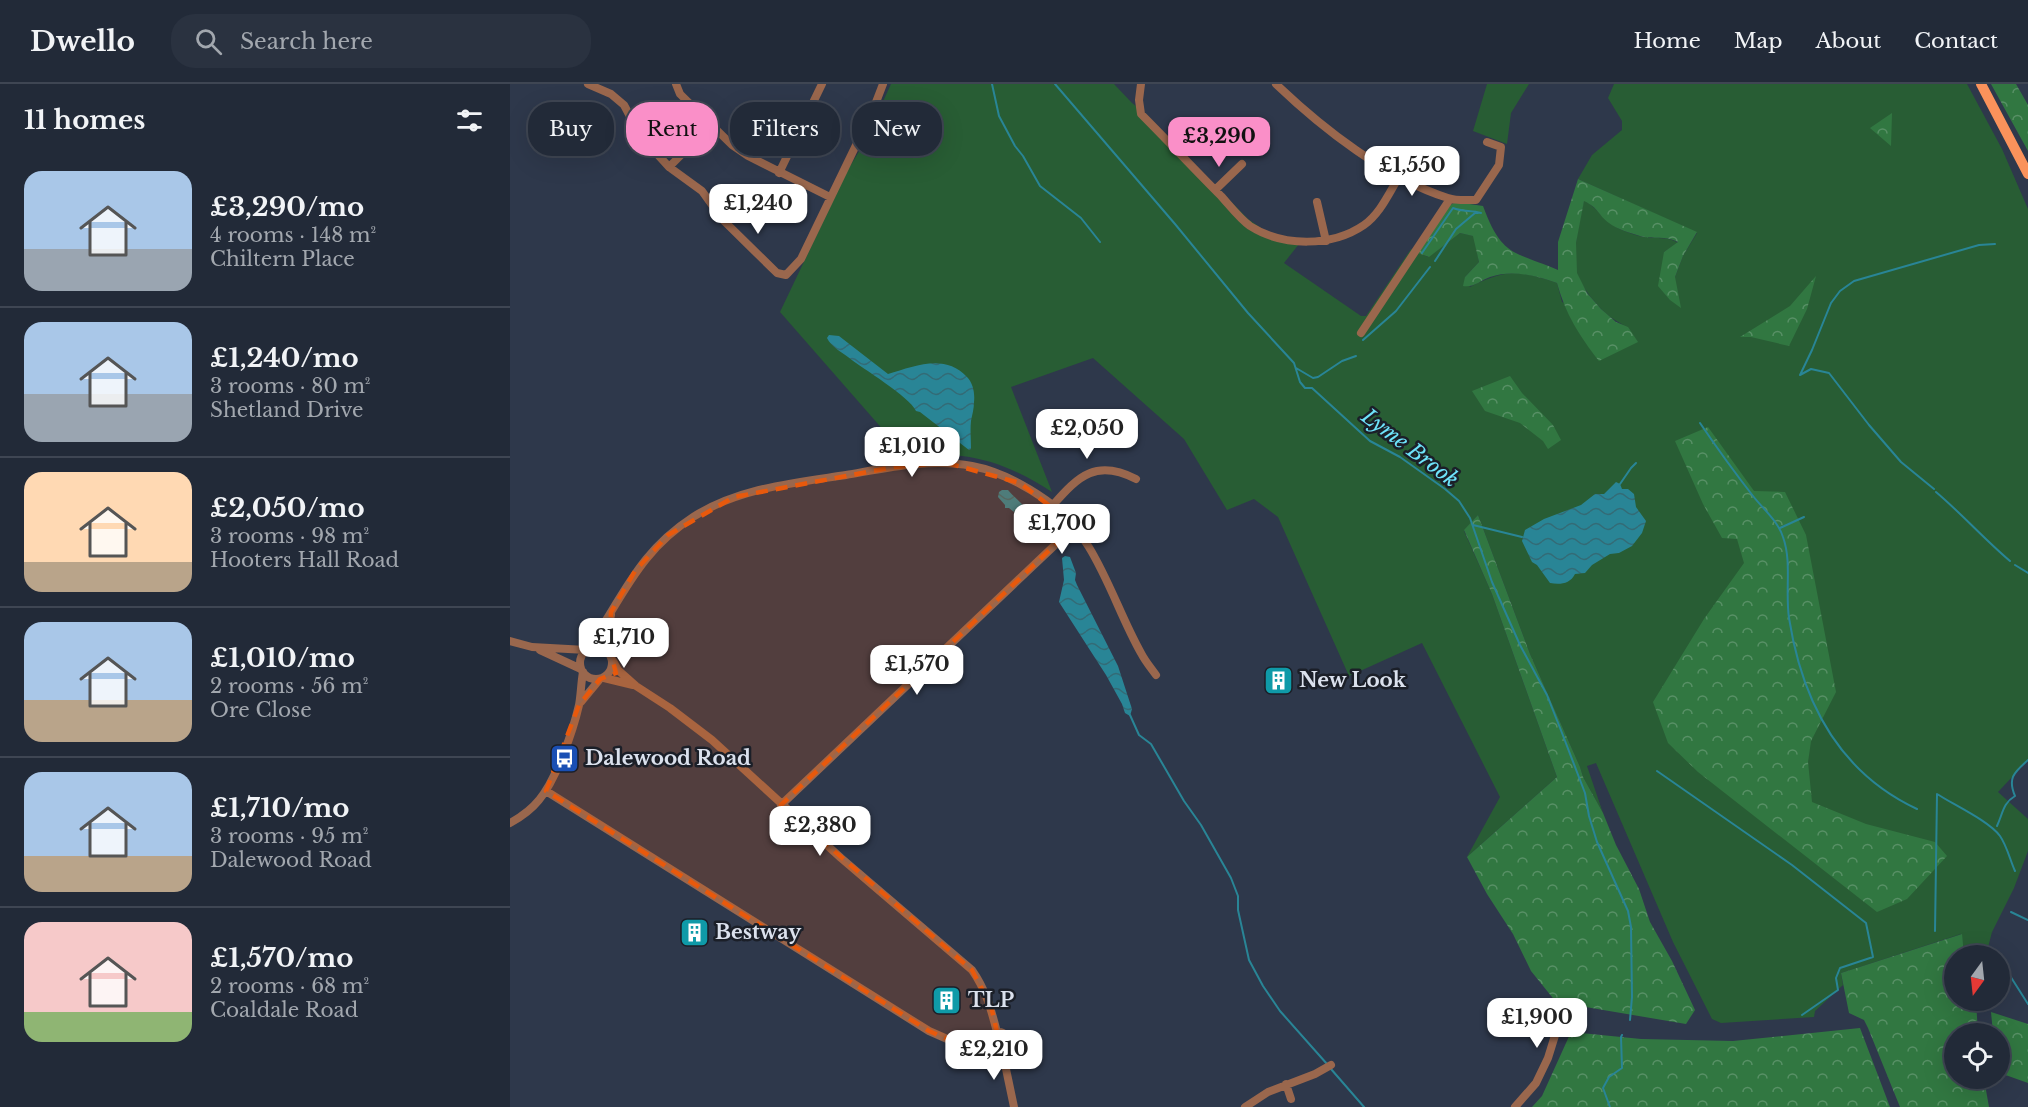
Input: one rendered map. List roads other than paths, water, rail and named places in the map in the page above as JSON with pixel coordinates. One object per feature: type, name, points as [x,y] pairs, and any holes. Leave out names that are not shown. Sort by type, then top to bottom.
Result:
[{"type":"main road","points":[[1981,84],[2028,174]]},
{"type":"street","points":[[588,84],[611,94],[624,105],[640,135],[669,167],[702,191],[722,219],[777,273],[782,275],[790,272],[798,263],[873,110],[883,84]]},
{"type":"street","points":[[676,84],[680,94],[688,102]]},
{"type":"street","points":[[779,173],[822,84]]},
{"type":"street","points":[[1141,84],[1139,100],[1141,114],[1250,225],[1277,238],[1293,241],[1326,241],[1365,224],[1380,207],[1399,177]]},
{"type":"street","points":[[1276,84],[1339,138],[1399,177],[1450,199],[1476,200],[1499,165],[1501,147],[1487,142]]},
{"type":"street","points":[[1174,147],[1192,127]]},
{"type":"street","points":[[718,131],[740,151],[779,173],[830,197]]},
{"type":"street","points":[[669,167],[680,156]]},
{"type":"street","points":[[1215,190],[1242,164]]},
{"type":"street","points":[[1361,333],[1450,199]]},
{"type":"street","points":[[1317,202],[1326,241]]},
{"type":"street","points":[[510,823],[531,808],[546,791],[559,764],[579,705],[581,657],[635,571],[668,536],[711,507],[761,489],[925,463],[972,466],[1020,483],[1053,505],[1074,527],[1092,554],[1141,653],[1156,675]]},
{"type":"street","points":[[1053,505],[1074,481],[1090,472],[1107,469],[1123,472],[1136,479]]},
{"type":"street","points":[[781,806],[1074,527]]},
{"type":"street","points":[[579,705],[612,670],[609,637],[611,612]]},
{"type":"street","points":[[510,640],[532,646],[582,671],[591,679],[602,678],[636,686]]},
{"type":"street","points":[[532,646],[604,648],[618,669],[636,686],[712,740],[781,806],[972,970],[982,984],[991,1006],[997,1032]]},
{"type":"street","points":[[546,791],[929,1031],[954,1042],[990,1043],[996,1050],[1002,1050],[1006,1046],[1008,1037],[997,1032]]},
{"type":"street","points":[[1515,1107],[1536,1083],[1548,1058],[1557,1029],[1576,1028]]},
{"type":"street","points":[[990,1043],[990,1038],[997,1032]]},
{"type":"street","points":[[1002,1050],[1014,1107]]},
{"type":"street","points":[[1245,1107],[1264,1094],[1316,1074],[1331,1065]]},
{"type":"street","points":[[1286,1084],[1291,1099]]},
{"type":"water","points":[[829,335],[839,336],[888,374],[919,365],[939,363],[958,370],[969,379],[974,392],[971,449],[969,450],[916,411],[895,390],[836,349],[827,338]]},
{"type":"water","points":[[1616,482],[1622,489],[1628,489],[1634,494],[1636,507],[1646,521],[1642,533],[1632,546],[1619,553],[1610,554],[1592,565],[1585,573],[1575,574],[1564,583],[1550,583],[1537,565],[1532,562],[1522,541],[1525,530],[1544,519],[1581,505],[1595,494],[1604,494]]},
{"type":"water","points":[[1002,490],[1008,490],[1036,519],[1043,532],[1043,538],[1034,536],[1021,518],[1009,508],[1005,508],[998,497]]},
{"type":"water","points":[[1070,557],[1076,573],[1077,585],[1118,666],[1132,709],[1130,716],[1125,713],[1106,675],[1059,602],[1064,580],[1062,558]]},
{"type":"waterway","points":[[992,84],[999,116],[1040,186],[1081,218],[1100,242]]},
{"type":"waterway","name":"Lyme Brook","points":[[1055,84],[1248,313],[1294,363],[1300,382],[1305,388],[1312,388],[1370,441],[1400,457],[1445,489],[1459,501],[1470,518],[1492,582],[1520,645],[1547,695],[1585,793],[1597,842],[1628,911],[1631,927],[1630,1020]]},
{"type":"waterway","points":[[1422,253],[1453,208],[1481,213]]},
{"type":"waterway","points":[[1435,261],[1456,229],[1478,213]]},
{"type":"waterway","points":[[1934,489],[1901,462],[1829,373],[1811,369],[1800,375],[1831,303],[1840,291],[1854,281],[1979,245],[1995,244]]},
{"type":"waterway","points":[[1363,340],[1396,311],[1430,267]]},
{"type":"waterway","points":[[1296,368],[1313,378],[1342,361],[1356,356]]},
{"type":"waterway","points":[[1700,423],[1781,531],[1786,547],[1788,608],[1795,649],[1803,678],[1828,731],[1845,754],[1866,775],[1889,794],[1917,809]]},
{"type":"waterway","points":[[1620,484],[1636,463]]},
{"type":"waterway","points":[[1936,492],[2010,561]]},
{"type":"waterway","points":[[1780,528],[1804,517]]},
{"type":"waterway","points":[[1473,525],[1522,537]]},
{"type":"waterway","points":[[2015,565],[2028,573]]},
{"type":"waterway","points":[[1130,715],[1139,735],[1151,744],[1231,878],[1238,896],[1238,910],[1249,960],[1263,986],[1280,1011],[1327,1064]]},
{"type":"waterway","points":[[1997,826],[2006,805],[2015,796],[2012,779],[2028,760]]},
{"type":"waterway","points":[[1657,771],[1792,865],[1866,923],[1873,957],[1840,968],[1836,978],[1838,990],[1802,1015]]},
{"type":"waterway","points":[[1935,931],[1937,794],[1995,830],[2005,844],[2015,871]]},
{"type":"waterway","points":[[2011,912],[2028,920]]},
{"type":"waterway","points":[[2010,976],[2028,1004]]},
{"type":"waterway","name":"Lyme Brook","points":[[1610,1107],[1603,1088],[1609,1077],[1622,1068],[1622,1035]]},
{"type":"waterway","points":[[1331,1069],[1364,1107]]},
{"type":"place","name":"New Look","points":[[1278,680]]},
{"type":"place","name":"Dalewood Road","points":[[564,758]]},
{"type":"place","name":"Bestway","points":[[694,932]]},
{"type":"place","name":"TLP","points":[[947,1000]]}]
